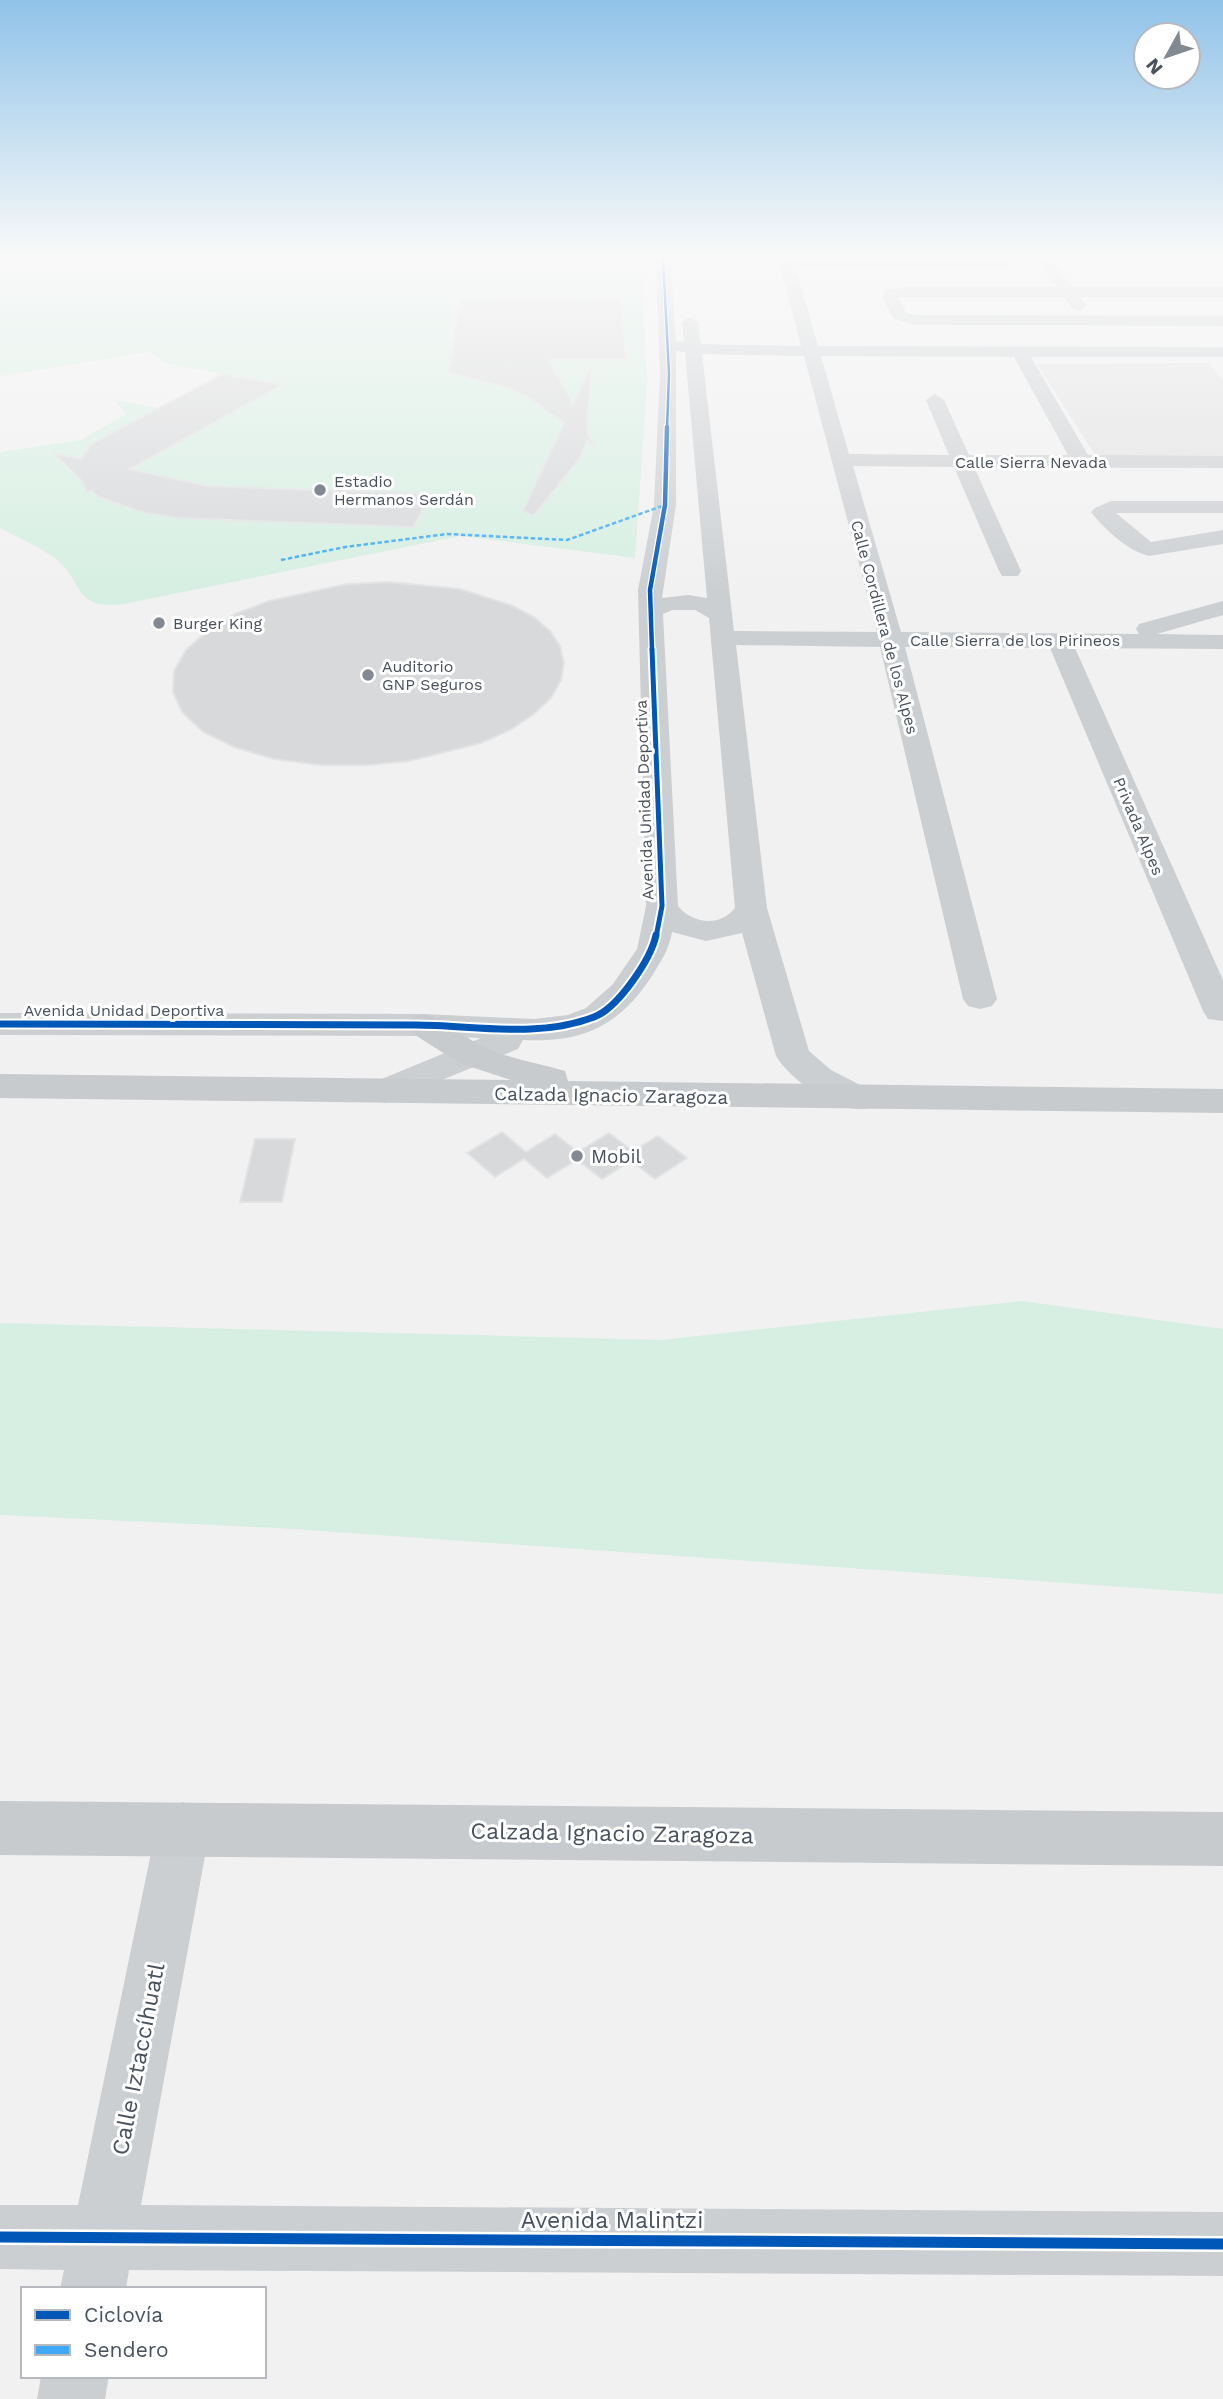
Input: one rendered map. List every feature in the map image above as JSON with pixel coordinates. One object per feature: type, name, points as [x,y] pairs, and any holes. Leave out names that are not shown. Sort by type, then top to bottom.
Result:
[{"type":"main road","points":[[424,1024],[471,1055],[539,1076],[637,1096]]},
{"type":"main road","name":"Calzada Ignacio Zaragoza","points":[[0,1086],[857,1099],[1223,1101]]},
{"type":"main road","points":[[1103,1099],[1150,1108],[1223,1130]]},
{"type":"main road","name":"Calzada Ignacio Zaragoza","points":[[0,1828],[1223,1839]]},
{"type":"street","name":"Avenida Unidad Deportiva","points":[[0,1024],[424,1024],[534,1030],[572,1025],[598,1016],[612,1004],[625,991],[653,949],[662,906],[650,590],[665,505],[669,369]]},
{"type":"street","points":[[669,374],[681,369]]},
{"type":"street","points":[[707,369],[723,627],[751,908],[793,1056],[818,1078],[857,1099]]},
{"type":"street","name":"Calle Cordillera de los Alpes","points":[[817,369],[891,640],[981,999]]},
{"type":"street","points":[[1029,369],[1082,462]]},
{"type":"street","points":[[935,400],[1010,571]]},
{"type":"street","name":"Calle Sierra Nevada","points":[[840,460],[1223,462]]},
{"type":"street","points":[[1223,508],[1111,507],[1101,512],[1140,545],[1149,549],[1223,537]]},
{"type":"street","points":[[651,610],[661,605],[691,602],[705,605],[723,627]]},
{"type":"street","points":[[1112,640],[1223,608]]},
{"type":"street","name":"Calle Sierra de los Pirineos","points":[[723,627],[891,640],[1223,642]]},
{"type":"street","name":"Privada Alpes","points":[[1059,640],[1220,1011]]},
{"type":"street","points":[[662,906],[667,915],[677,923],[707,931],[737,924],[747,917],[751,908]]},
{"type":"street","name":"Avenida Unidad Deportiva","points":[[386,1091],[534,1030]]},
{"type":"street","name":"Calle Iztaccíhuatl","points":[[98,2262],[183,1829]]},
{"type":"street","name":"Avenida Malintzi","points":[[0,2237],[98,2262],[1223,2244]]},
{"type":"street","points":[[71,2399],[75,2378]]},
{"type":"shaded area","points":[[1040,369],[1213,369],[1223,380],[1223,458],[1097,458]]},
{"type":"green space","name":"Estadio Hermanos Serdán","points":[[0,369],[44,369],[0,376]]},
{"type":"green space","name":"Estadio Hermanos Serdán","points":[[196,369],[646,369],[635,558],[460,536],[108,605],[96,603],[82,594],[57,560],[0,528],[0,452],[81,440],[126,414],[115,400],[158,408],[222,374]]},
{"type":"green space","points":[[1022,1301],[1223,1329],[1223,1594],[277,1528],[0,1515],[0,1323],[661,1340]]},
{"type":"building","points":[[449,369],[554,369],[573,404],[589,369],[591,370],[587,431],[595,447],[587,440],[580,458],[533,516],[523,511],[564,423],[528,397],[509,388],[448,373]]},
{"type":"building","points":[[223,374],[282,385],[130,469],[207,486],[432,494],[413,527],[179,518],[145,513],[99,497],[91,490],[87,493],[82,481],[54,453],[81,459],[91,445],[102,438]]},
{"type":"building","name":"Auditorio GNP Seguros","points":[[389,582],[460,589],[513,606],[534,617],[550,631],[560,646],[564,663],[561,680],[551,698],[534,714],[510,730],[481,743],[409,761],[369,765],[320,765],[274,759],[234,747],[203,732],[182,712],[173,692],[174,671],[186,650],[207,631],[235,614],[269,601],[347,584]]},
{"type":"building","name":"Mobil","points":[[502,1132],[526,1152],[555,1134],[578,1152],[609,1133],[633,1151],[658,1136],[687,1158],[655,1179],[631,1161],[602,1179],[577,1160],[547,1178],[524,1159],[495,1177],[467,1153]]},
{"type":"building","points":[[255,1139],[295,1139],[282,1202],[240,1202]]},
{"type":"marked path","points":[[281,560],[345,547],[447,534],[567,540],[665,505]]},
{"type":"cycle path","points":[[0,1024],[424,1025],[534,1030],[572,1025],[598,1016],[625,991],[653,949],[662,906],[650,590],[665,505],[669,369]]},
{"type":"cycle path","points":[[0,2237],[1223,2244]]},
{"type":"place","name":"Estadio Hermanos Serdán","points":[[320,490]]},
{"type":"place","name":"Burger King","points":[[159,623]]},
{"type":"place","name":"Auditorio GNP Seguros","points":[[368,675]]},
{"type":"place","name":"Mobil","points":[[577,1156]]}]
